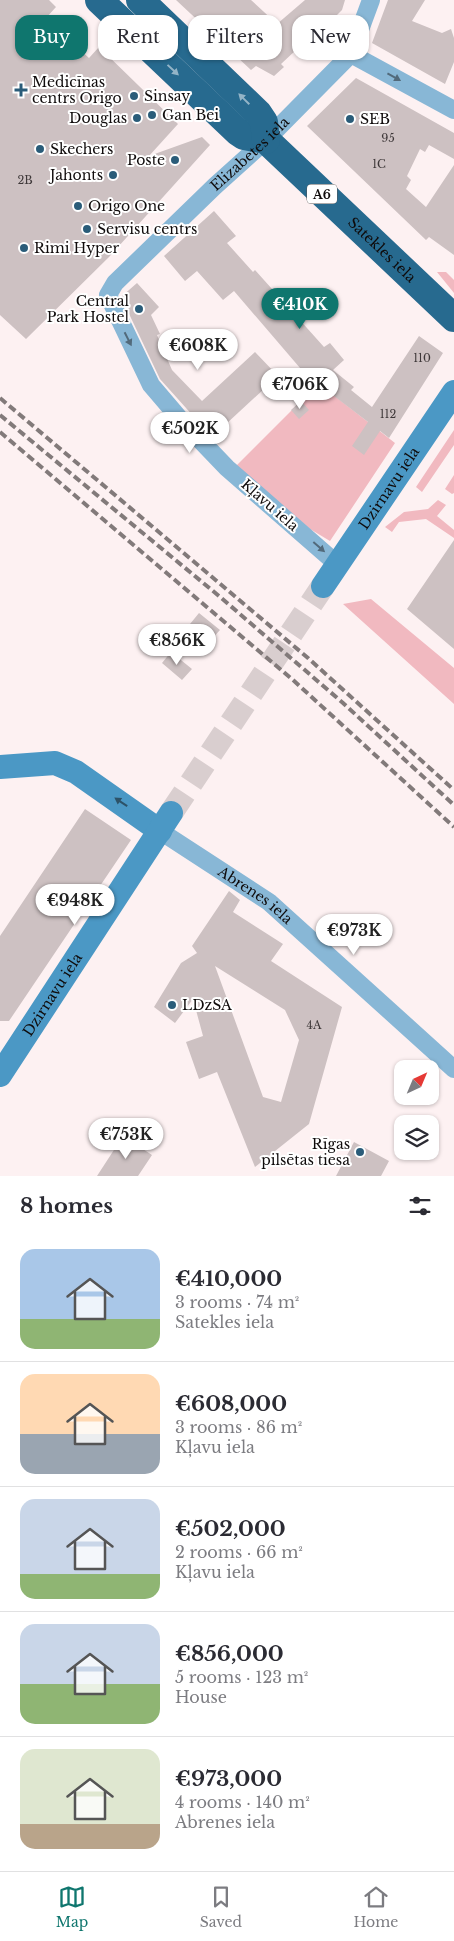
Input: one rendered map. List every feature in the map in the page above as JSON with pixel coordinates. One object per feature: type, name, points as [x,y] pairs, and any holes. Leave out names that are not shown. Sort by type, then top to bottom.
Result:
[{"type":"highway","name":"Satekles iela","points":[[99,0],[238,132],[250,138],[266,140],[454,318]]},
{"type":"highway","points":[[140,0],[258,112],[264,122],[266,140]]},
{"type":"street","name":"Elizabetes iela","points":[[365,15],[371,0]]},
{"type":"street","name":"Elizabetes iela","points":[[108,295],[115,283],[127,271],[266,140],[345,60]]},
{"type":"street","points":[[362,60],[454,110]]},
{"type":"street","name":"Kļavu iela","points":[[108,295],[151,385],[226,468],[337,564]]},
{"type":"street","name":"Dzirnavu iela","points":[[323,586],[454,392]]},
{"type":"street","points":[[0,767],[55,763],[76,772],[166,822]]},
{"type":"street","name":"Dzirnavu iela","points":[[2,1065],[166,822]]},
{"type":"street","name":"Abrenes iela","points":[[166,822],[269,902],[454,1070]]},
{"type":"shaded area","points":[[437,272],[446,272],[454,280],[454,293]]},
{"type":"shaded area","points":[[314,380],[395,443],[330,541],[310,529],[236,466],[301,401],[296,396]]},
{"type":"shaded area","points":[[454,430],[454,445],[422,492],[416,487]]},
{"type":"shaded area","points":[[454,475],[454,493],[452,494],[445,489]]},
{"type":"shaded area","points":[[438,500],[446,505],[437,516],[454,530],[454,538],[426,519],[399,522],[392,532],[385,527],[404,512],[428,509]]},
{"type":"shaded area","points":[[371,599],[454,668],[454,704],[343,604]]},
{"type":"building","name":"Origo One","points":[[0,0],[49,0],[56,7],[49,15],[15,15],[15,60],[88,60],[88,57],[98,48],[98,60],[112,60],[178,124],[149,156],[202,137],[210,145],[109,257],[26,339],[0,315]]},
{"type":"building","points":[[176,0],[251,0],[267,15],[192,15]]},
{"type":"building","points":[[305,0],[345,0],[342,10],[337,15],[292,15],[292,54],[281,64],[284,67],[274,76],[256,66],[251,70],[240,60],[282,60],[282,20]]},
{"type":"building","points":[[388,0],[425,0],[412,21],[442,33],[451,29],[454,38],[454,62],[445,84],[372,43]]},
{"type":"building","points":[[356,78],[454,133],[454,159],[429,145],[425,152],[420,149],[407,176],[411,180],[406,189],[426,207],[454,165],[454,255],[429,237],[426,240],[307,126]]},
{"type":"building","points":[[214,211],[236,236],[227,243],[253,272],[255,270],[324,347],[330,343],[344,360],[333,370],[354,387],[351,390],[372,407],[419,336],[443,353],[389,438],[380,431],[364,455],[352,446],[368,422],[313,380],[312,382],[234,291],[223,300],[197,271],[185,281],[164,256]]},
{"type":"building","points":[[137,283],[159,307],[151,315],[160,334],[157,335],[172,370],[202,401],[255,352],[278,376],[212,437],[160,379],[121,297]]},
{"type":"building","points":[[301,401],[309,410],[299,419],[291,410]]},
{"type":"building","points":[[454,540],[454,649],[407,609]]},
{"type":"building","points":[[199,613],[220,630],[210,641],[190,624]]},
{"type":"building","points":[[171,652],[192,669],[182,680],[162,663]]},
{"type":"building","points":[[85,809],[131,840],[9,1021],[0,1021],[0,936]]},
{"type":"building","points":[[229,891],[240,900],[233,912],[283,944],[271,961],[342,1007],[309,1124],[255,1167],[217,1072],[199,1079],[186,1042],[203,1036],[193,999],[175,1023],[154,1007],[181,963],[197,953],[192,946]],"holes":[[[215,966],[285,1010],[299,1040],[281,1102],[263,1097]]]},
{"type":"building","points":[[123,1136],[152,1155],[138,1176],[97,1176]]},
{"type":"building","name":"Rīgas pilsētas tiesa","points":[[354,1142],[389,1161],[381,1176],[336,1176]]},
{"type":"tunnel","points":[[171,813],[323,586]]},
{"type":"railway","points":[[0,398],[308,658],[454,790]]},
{"type":"railway","points":[[0,415],[219,596],[343,703],[454,805]]},
{"type":"railway","points":[[0,432],[293,680],[454,827]]},
{"type":"place","name":"Medicīnas centrs Origo","points":[[21,90]]},
{"type":"place","name":"Sinsay","points":[[134,96]]},
{"type":"place","name":"Gan Bei","points":[[152,115]]},
{"type":"place","name":"Douglas","points":[[137,118]]},
{"type":"place","name":"SEB","points":[[350,119]]},
{"type":"place","name":"Skechers","points":[[40,149]]},
{"type":"place","name":"Poste","points":[[175,160]]},
{"type":"place","name":"Jahonts","points":[[113,175]]},
{"type":"place","name":"Origo One","points":[[78,206]]},
{"type":"place","name":"Servisu centrs","points":[[87,229]]},
{"type":"place","name":"Rimi Hyper","points":[[24,248]]},
{"type":"place","name":"Central Park Hostel","points":[[139,309]]},
{"type":"place","name":"LDzSA","points":[[172,1005]]},
{"type":"place","name":"Rīgas pilsētas tiesa","points":[[360,1152]]}]
